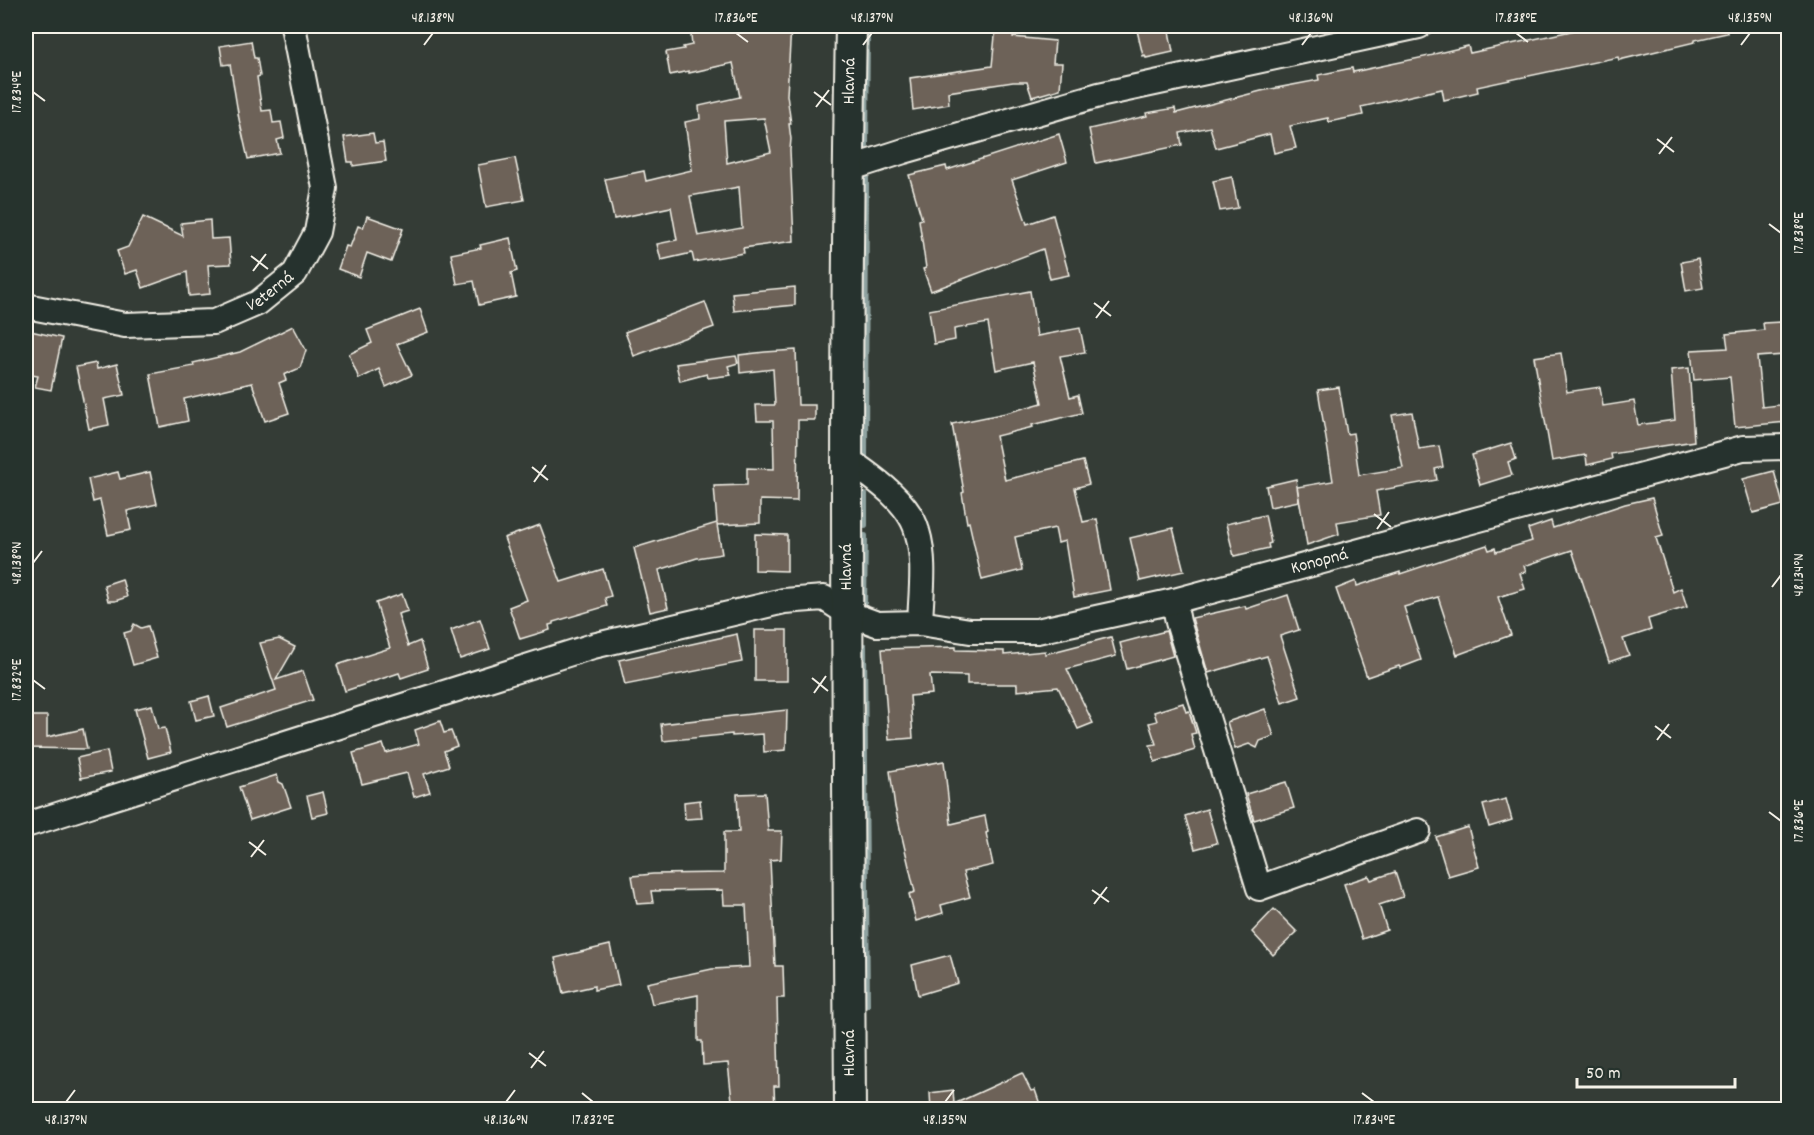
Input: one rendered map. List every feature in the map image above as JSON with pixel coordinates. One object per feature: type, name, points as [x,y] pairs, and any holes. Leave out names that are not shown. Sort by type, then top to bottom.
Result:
[{"type":"street","name":"Veterná","points":[[26,306],[125,325],[214,322],[258,303],[295,273],[317,232],[326,188],[293,26]]},
{"type":"street","name":"Hlavná","points":[[850,1110],[847,613],[848,169],[851,26]]},
{"type":"street","points":[[848,169],[1099,95],[1419,26]]},
{"type":"street","name":"Konopná","points":[[26,825],[593,646],[784,601],[824,598],[847,613],[877,624],[920,623],[970,631],[1037,631],[1174,601],[1743,448],[1788,447]]},
{"type":"street","points":[[848,459],[881,484],[907,511],[917,530],[921,559],[920,623]]},
{"type":"street","points":[[1174,601],[1259,888],[1418,831]]},
{"type":"building","points":[[690,26],[754,26],[755,31],[791,26],[787,95],[791,124],[789,124],[794,241],[743,248],[744,253],[694,262],[692,253],[661,260],[657,244],[677,240],[671,207],[614,219],[605,179],[644,171],[646,181],[692,170],[685,122],[700,119],[699,106],[740,97],[733,63],[670,75],[666,52],[692,45]],"holes":[[[764,118],[771,152],[727,163],[724,121]],[[739,187],[742,228],[698,236],[690,196]]]},
{"type":"building","points":[[996,26],[1014,26],[1013,37],[1055,41],[1053,63],[1062,63],[1060,89],[1032,97],[1027,82],[1013,82],[948,92],[949,104],[913,110],[910,78],[992,66]]},
{"type":"building","points":[[1136,26],[1168,26],[1173,52],[1146,58],[1145,55],[1143,56]]},
{"type":"building","points":[[1594,26],[1726,26],[1727,33],[1619,60],[1618,57],[1477,87],[1478,92],[1444,100],[1442,89],[1361,107],[1363,115],[1329,122],[1328,118],[1290,126],[1296,148],[1274,153],[1270,134],[1216,148],[1210,127],[1180,133],[1182,145],[1096,163],[1089,129],[1147,116],[1146,113],[1175,108],[1176,113],[1261,91],[1319,80],[1318,75],[1352,68],[1353,72],[1468,46],[1470,53]]},
{"type":"building","points":[[251,41],[260,76],[257,77],[262,111],[271,110],[273,123],[281,122],[284,138],[277,140],[280,153],[248,159],[230,64],[223,65],[220,46]]},
{"type":"building","points":[[373,133],[375,143],[383,142],[386,161],[353,166],[353,162],[348,162],[344,137]]},
{"type":"building","points":[[1059,134],[1067,162],[1012,180],[1027,224],[1053,215],[1069,275],[1050,279],[1043,249],[931,291],[923,269],[926,268],[919,220],[922,219],[909,175],[946,166],[947,170]]},
{"type":"building","points":[[515,158],[524,200],[486,207],[478,165]]},
{"type":"building","points":[[1232,177],[1238,208],[1220,211],[1213,181]]},
{"type":"building","points":[[367,216],[403,229],[391,262],[367,253],[359,277],[338,269],[346,246],[350,247],[358,226],[363,228]]},
{"type":"building","points":[[143,217],[183,236],[181,223],[210,220],[211,239],[229,238],[231,264],[208,265],[210,294],[189,296],[187,272],[143,288],[137,270],[125,274],[117,251],[128,247]]},
{"type":"building","points":[[510,238],[517,271],[511,273],[516,297],[479,305],[474,281],[457,284],[451,254],[481,248],[480,245]]},
{"type":"building","points":[[1698,259],[1703,288],[1686,291],[1681,262]]},
{"type":"building","points":[[795,287],[795,305],[734,311],[732,293]]},
{"type":"building","points":[[1030,291],[1037,336],[1080,328],[1085,352],[1060,356],[1070,397],[1078,395],[1082,413],[996,436],[1005,480],[1083,461],[1089,484],[1075,488],[1083,522],[1097,519],[1110,590],[1074,597],[1065,541],[1058,543],[1055,528],[1015,537],[1022,570],[982,580],[969,522],[967,523],[952,424],[1042,403],[1033,362],[996,370],[988,323],[954,329],[955,340],[934,344],[929,310]]},
{"type":"building","points":[[705,302],[714,327],[634,356],[625,332]]},
{"type":"building","points":[[420,309],[428,332],[397,344],[412,375],[386,387],[379,369],[359,379],[349,354],[372,343],[367,330]]},
{"type":"building","points":[[1781,322],[1784,355],[1757,357],[1762,407],[1788,404],[1788,422],[1735,427],[1730,377],[1694,380],[1691,350],[1728,348],[1726,334],[1764,330],[1763,323]]},
{"type":"building","points":[[293,326],[306,350],[300,368],[284,375],[286,380],[279,383],[289,413],[265,421],[252,383],[184,399],[188,421],[160,427],[150,374],[194,366],[193,363],[240,352]]},
{"type":"building","points":[[26,330],[62,338],[51,390],[35,387],[38,376],[26,374]]},
{"type":"building","points":[[796,350],[798,405],[815,405],[815,420],[798,420],[797,501],[760,500],[760,523],[717,525],[722,554],[697,558],[659,570],[668,608],[650,612],[634,548],[717,523],[714,486],[747,485],[747,468],[774,469],[773,421],[757,421],[756,405],[775,405],[773,369],[740,373],[739,355]]},
{"type":"building","points":[[1561,353],[1567,392],[1600,387],[1603,406],[1634,401],[1638,425],[1675,420],[1671,370],[1689,368],[1694,441],[1611,454],[1612,459],[1587,465],[1586,455],[1552,461],[1534,357]]},
{"type":"building","points":[[736,356],[738,363],[728,366],[731,375],[708,378],[707,374],[680,381],[676,364]]},
{"type":"building","points":[[96,363],[97,369],[117,364],[124,395],[104,399],[109,425],[89,429],[76,367]]},
{"type":"building","points":[[1339,387],[1347,434],[1353,433],[1359,475],[1403,468],[1392,415],[1412,412],[1419,449],[1439,446],[1443,467],[1435,469],[1437,480],[1376,491],[1380,515],[1337,522],[1339,534],[1307,545],[1297,487],[1333,481],[1318,390]]},
{"type":"building","points":[[1511,443],[1516,459],[1508,462],[1512,475],[1480,485],[1472,455]]},
{"type":"building","points":[[1774,471],[1783,505],[1753,513],[1743,479]]},
{"type":"building","points":[[118,472],[120,479],[150,472],[157,504],[127,511],[131,530],[108,535],[100,500],[93,502],[88,479]]},
{"type":"building","points":[[1296,479],[1299,501],[1270,507],[1266,486]]},
{"type":"building","points":[[1652,498],[1663,536],[1656,538],[1673,592],[1681,588],[1687,607],[1648,619],[1651,630],[1623,639],[1629,655],[1609,662],[1572,550],[1524,566],[1526,572],[1520,573],[1525,589],[1498,597],[1511,635],[1457,655],[1438,597],[1404,607],[1421,660],[1367,677],[1336,589],[1356,581],[1357,586],[1400,572],[1400,574],[1487,545],[1489,550],[1495,548],[1496,552],[1532,541],[1528,529],[1551,521],[1553,528],[1625,504]]},
{"type":"building","points":[[1265,515],[1271,543],[1268,544],[1269,548],[1234,556],[1226,524]]},
{"type":"building","points":[[540,525],[561,582],[603,569],[611,596],[605,598],[607,606],[553,622],[549,625],[550,630],[520,639],[509,607],[527,600],[504,538]]},
{"type":"building","points":[[1173,528],[1184,571],[1140,581],[1130,538]]},
{"type":"building","points":[[755,534],[787,535],[787,571],[755,570]]},
{"type":"building","points":[[122,579],[127,597],[108,601],[104,585]]},
{"type":"building","points":[[402,594],[408,611],[398,614],[408,646],[420,641],[428,669],[401,678],[399,673],[345,691],[337,665],[390,648],[376,603]]},
{"type":"building","points":[[1288,595],[1299,630],[1280,636],[1300,697],[1282,703],[1267,656],[1208,673],[1192,618],[1245,606],[1246,609]]},
{"type":"building","points":[[480,619],[490,649],[460,659],[451,630]]},
{"type":"building","points":[[134,624],[141,628],[148,626],[157,658],[133,665],[124,633],[131,631]]},
{"type":"building","points":[[755,630],[787,630],[787,681],[755,681]]},
{"type":"building","points":[[1166,631],[1173,656],[1127,669],[1120,643]]},
{"type":"building","points":[[737,634],[742,662],[625,685],[619,660]]},
{"type":"building","points":[[1111,637],[1116,656],[1067,669],[1093,723],[1078,729],[1058,687],[1017,691],[1017,684],[967,684],[967,676],[930,675],[932,694],[910,696],[913,738],[889,740],[882,649],[956,647],[956,650],[1004,651],[1004,655],[1045,651],[1045,654]]},
{"type":"building","points":[[279,639],[295,647],[276,680],[303,671],[313,700],[227,727],[221,708],[276,690],[260,643]]},
{"type":"building","points":[[209,696],[214,716],[196,720],[191,701]]},
{"type":"building","points":[[1183,703],[1186,712],[1189,711],[1196,733],[1191,734],[1195,750],[1155,762],[1150,745],[1156,744],[1149,723],[1157,721],[1154,712]]},
{"type":"building","points":[[152,705],[158,729],[165,728],[171,752],[148,758],[135,709]]},
{"type":"building","points":[[1265,709],[1274,736],[1260,741],[1257,748],[1249,744],[1235,749],[1227,722]]},
{"type":"building","points":[[787,710],[786,750],[764,752],[763,734],[732,736],[732,734],[663,741],[661,724]]},
{"type":"building","points":[[26,716],[47,716],[47,737],[83,729],[87,749],[26,748]]},
{"type":"building","points":[[440,721],[444,733],[451,731],[457,746],[444,751],[449,766],[424,774],[430,792],[414,797],[407,773],[362,784],[353,753],[383,744],[386,753],[419,744],[415,730]]},
{"type":"building","points":[[107,751],[111,772],[81,778],[77,758]]},
{"type":"building","points":[[944,761],[951,824],[985,816],[993,865],[963,872],[970,897],[941,905],[943,913],[916,921],[909,894],[915,892],[895,807],[890,771]]},
{"type":"building","points":[[277,775],[279,782],[283,784],[291,807],[250,820],[239,787]]},
{"type":"building","points":[[1286,782],[1294,808],[1254,820],[1246,794]]},
{"type":"building","points":[[323,792],[328,813],[312,817],[307,796]]},
{"type":"building","points":[[765,793],[768,831],[782,831],[781,859],[770,860],[775,966],[783,966],[784,998],[777,998],[779,1086],[774,1086],[775,1110],[733,1110],[728,1063],[703,1065],[702,1041],[698,1041],[698,995],[652,1004],[647,983],[712,969],[749,967],[746,905],[724,905],[723,890],[651,891],[653,903],[637,904],[632,876],[724,873],[724,832],[739,832],[737,794]]},
{"type":"building","points":[[1506,799],[1512,820],[1489,827],[1483,805]]},
{"type":"building","points":[[700,800],[702,818],[685,819],[684,802]]},
{"type":"building","points":[[1207,809],[1217,843],[1195,849],[1185,816]]},
{"type":"building","points":[[1468,827],[1479,867],[1448,876],[1436,837]]},
{"type":"building","points":[[1395,872],[1403,897],[1379,905],[1387,930],[1362,939],[1344,884],[1369,876],[1371,880]]},
{"type":"building","points":[[1274,909],[1297,932],[1273,955],[1252,932]]},
{"type":"building","points":[[610,945],[619,985],[594,990],[594,986],[563,993],[555,958]]},
{"type":"building","points":[[950,955],[958,983],[918,995],[912,965]]},
{"type":"building","points":[[1022,1073],[1031,1091],[1035,1090],[1042,1110],[931,1110],[930,1093],[953,1090],[954,1104]]},
{"type":"waterway","points":[[866,146],[867,26]]},
{"type":"waterway","points":[[865,461],[866,177]]},
{"type":"waterway","points":[[865,494],[865,525]]},
{"type":"waterway","points":[[864,606],[865,536]]},
{"type":"waterway","points":[[864,646],[867,1005]]}]
